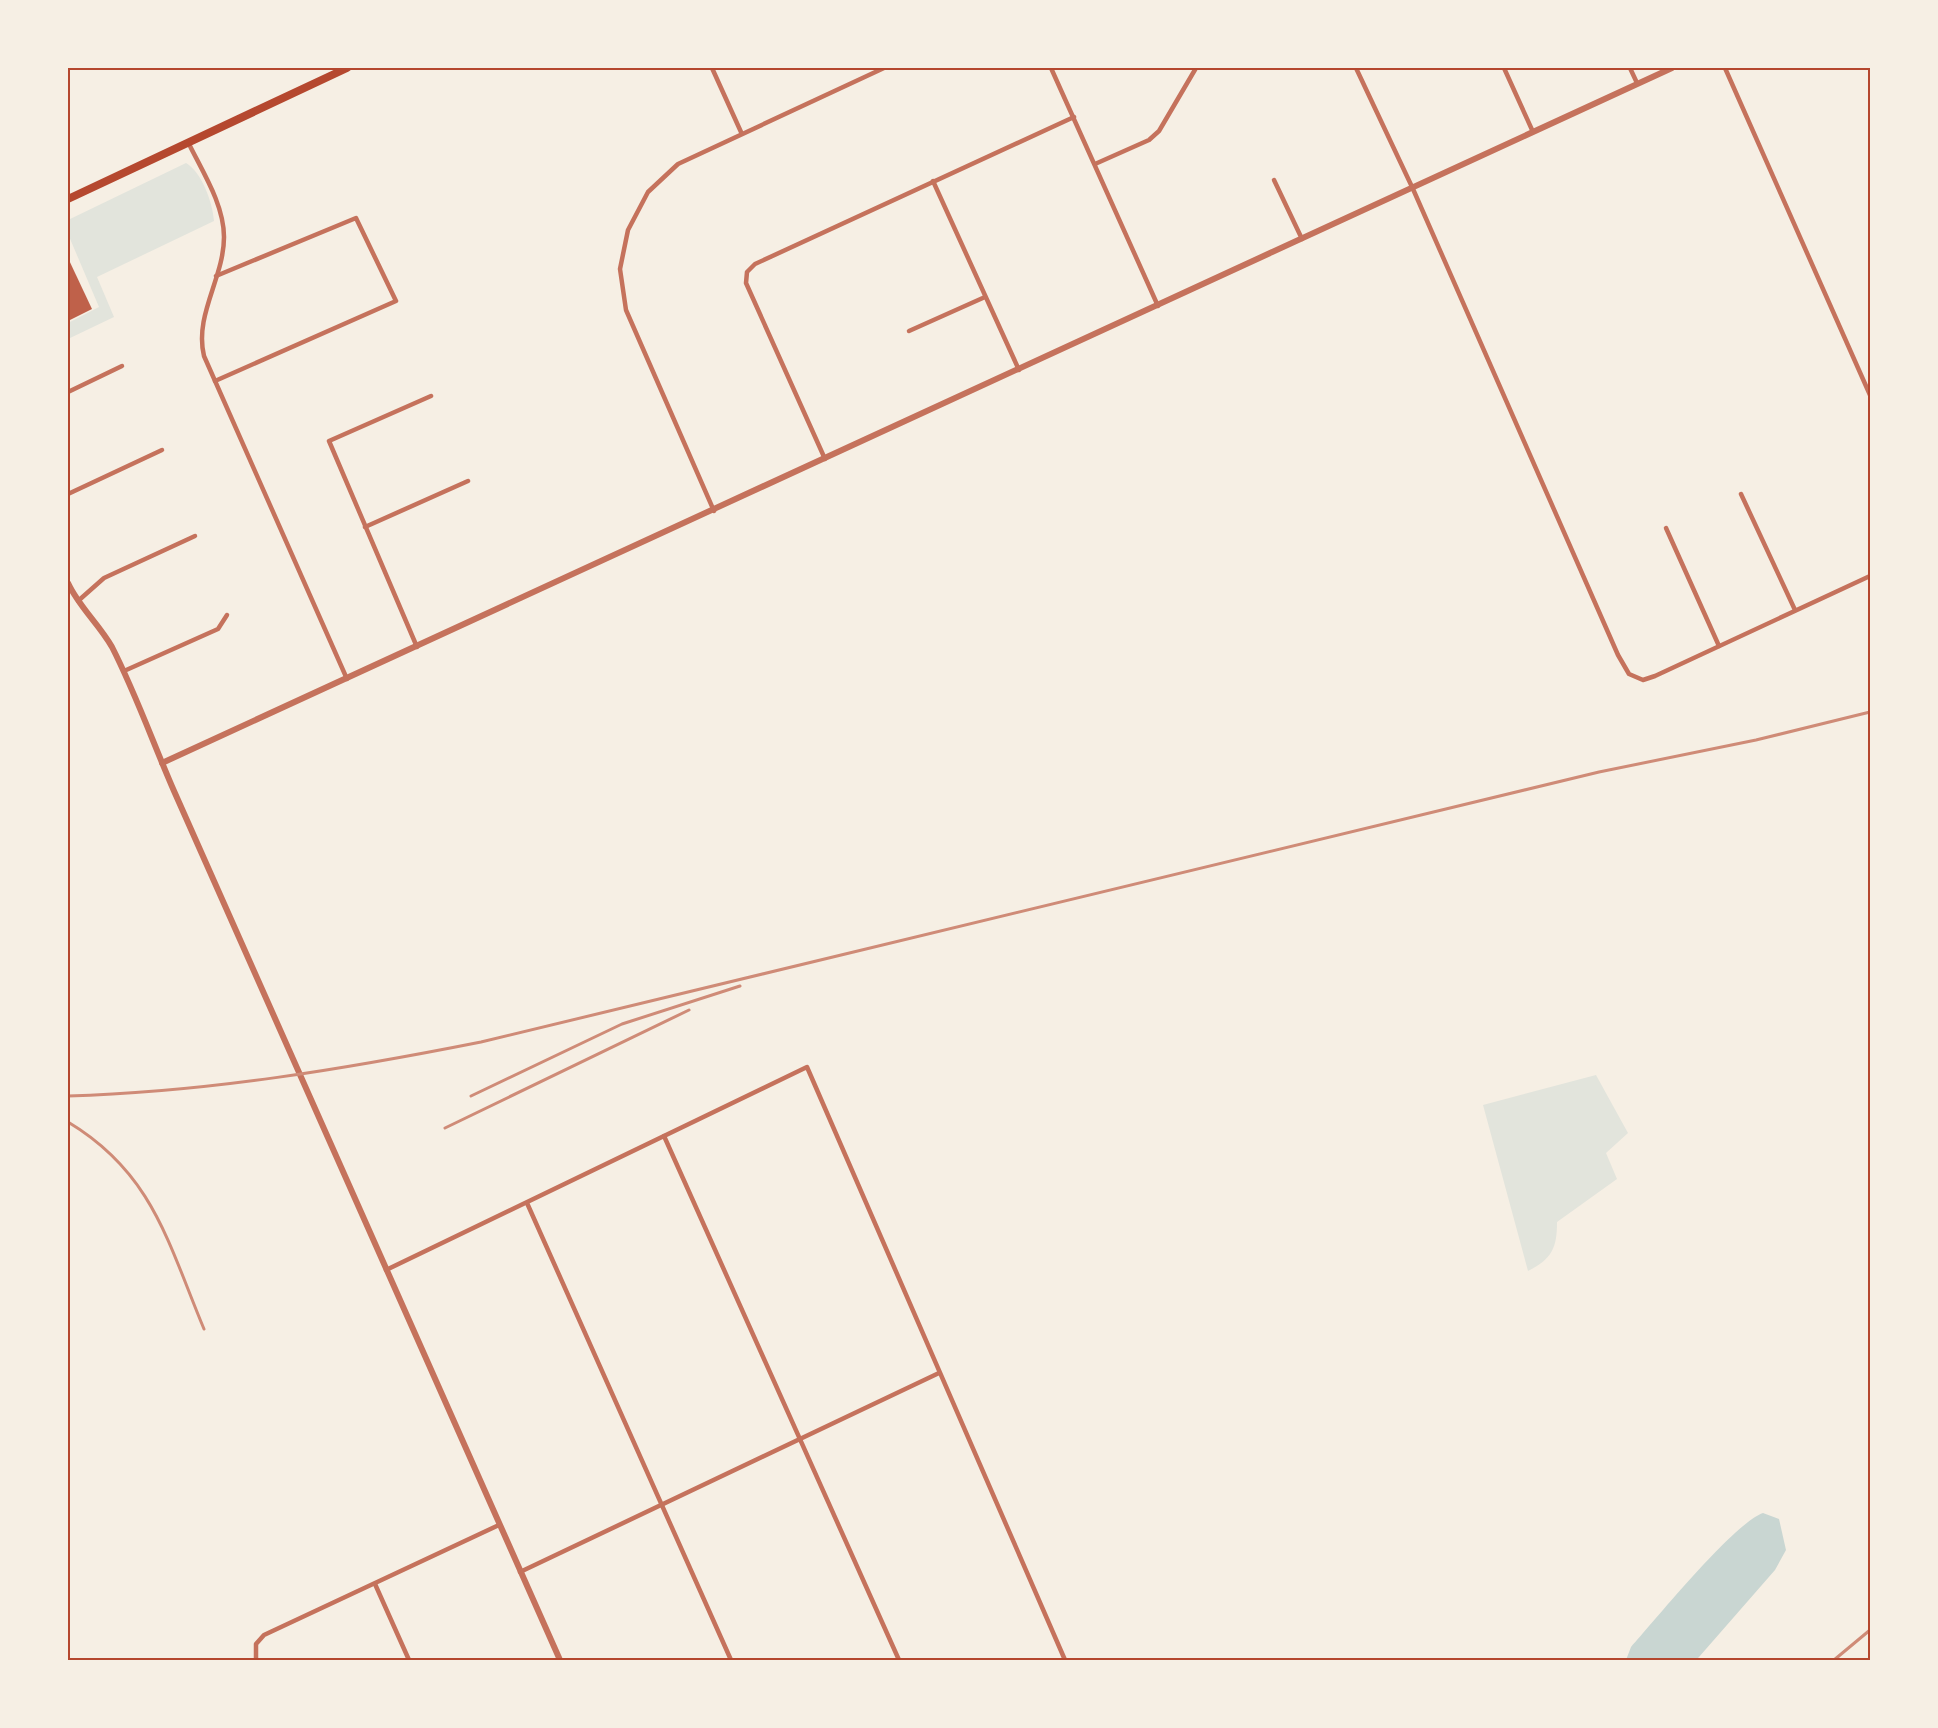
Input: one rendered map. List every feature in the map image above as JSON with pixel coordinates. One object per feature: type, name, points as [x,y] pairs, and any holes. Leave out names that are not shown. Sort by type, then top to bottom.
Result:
[{"type":"main road","points":[[68,199],[347,68]]},
{"type":"street","points":[[712,68],[741,132]]},
{"type":"street","points":[[714,511],[626,310],[620,269],[628,230],[642,201],[670,170],[687,158],[884,68]]},
{"type":"street","points":[[1051,68],[1158,306]]},
{"type":"street","points":[[1095,164],[1149,140],[1159,131],[1196,68]]},
{"type":"street","points":[[1356,68],[1413,189],[1618,655],[1629,674],[1643,680],[1655,676],[1870,576]]},
{"type":"street","points":[[1504,68],[1533,132]]},
{"type":"street","points":[[1630,68],[1637,83]]},
{"type":"street","points":[[162,763],[825,460],[1672,68]]},
{"type":"street","points":[[1725,68],[1870,395]]},
{"type":"street","points":[[825,460],[746,283],[747,272],[755,264],[1074,117]]},
{"type":"street","points":[[188,142],[218,207],[222,222],[223,246],[201,334],[204,356],[347,680]]},
{"type":"street","points":[[1274,180],[1302,239]]},
{"type":"street","points":[[933,181],[1019,370]]},
{"type":"street","points":[[215,381],[396,301],[356,218],[216,276]]},
{"type":"street","points":[[909,331],[985,297]]},
{"type":"street","points":[[68,392],[122,366]]},
{"type":"street","points":[[417,647],[330,441],[431,396]]},
{"type":"street","points":[[68,494],[162,450]]},
{"type":"street","points":[[365,527],[468,481]]},
{"type":"street","points":[[1741,494],[1795,610]]},
{"type":"street","points":[[1666,528],[1719,646]]},
{"type":"street","points":[[78,601],[104,578],[195,536]]},
{"type":"street","points":[[68,583],[78,601],[104,635],[124,671],[162,763],[560,1660]]},
{"type":"street","points":[[124,671],[218,629],[227,615]]},
{"type":"street","points":[[386,1270],[807,1067],[1065,1660]]},
{"type":"street","points":[[664,1136],[899,1660]]},
{"type":"street","points":[[527,1203],[731,1660]]},
{"type":"street","points":[[520,1572],[939,1373]]},
{"type":"street","points":[[256,1660],[256,1644],[264,1635],[499,1525]]},
{"type":"street","points":[[375,1584],[409,1660]]},
{"type":"shaded area","points":[[186,163],[197,173],[206,189],[214,221],[97,277],[114,317],[68,339],[68,323],[99,307],[68,234],[68,220]]},
{"type":"shaded area","points":[[1596,1075],[1628,1133],[1606,1153],[1617,1179],[1557,1222],[1556,1239],[1552,1252],[1543,1262],[1528,1271],[1483,1105]]},
{"type":"shaded area","points":[[1763,1513],[1779,1519],[1786,1550],[1775,1570],[1699,1657],[1696,1660],[1626,1660],[1631,1647],[1696,1573],[1733,1534]]},
{"type":"building","points":[[68,258],[92,309],[68,321]]},
{"type":"railway","points":[[68,1096],[172,1090],[276,1078],[481,1042],[1599,772],[1756,740],[1870,712]]},
{"type":"railway","points":[[471,1096],[622,1024],[740,986]]},
{"type":"railway","points":[[445,1128],[689,1010]]},
{"type":"railway","points":[[68,1122],[97,1142],[120,1164],[139,1187],[168,1239],[204,1329]]},
{"type":"railway","points":[[1834,1660],[1870,1630]]}]
